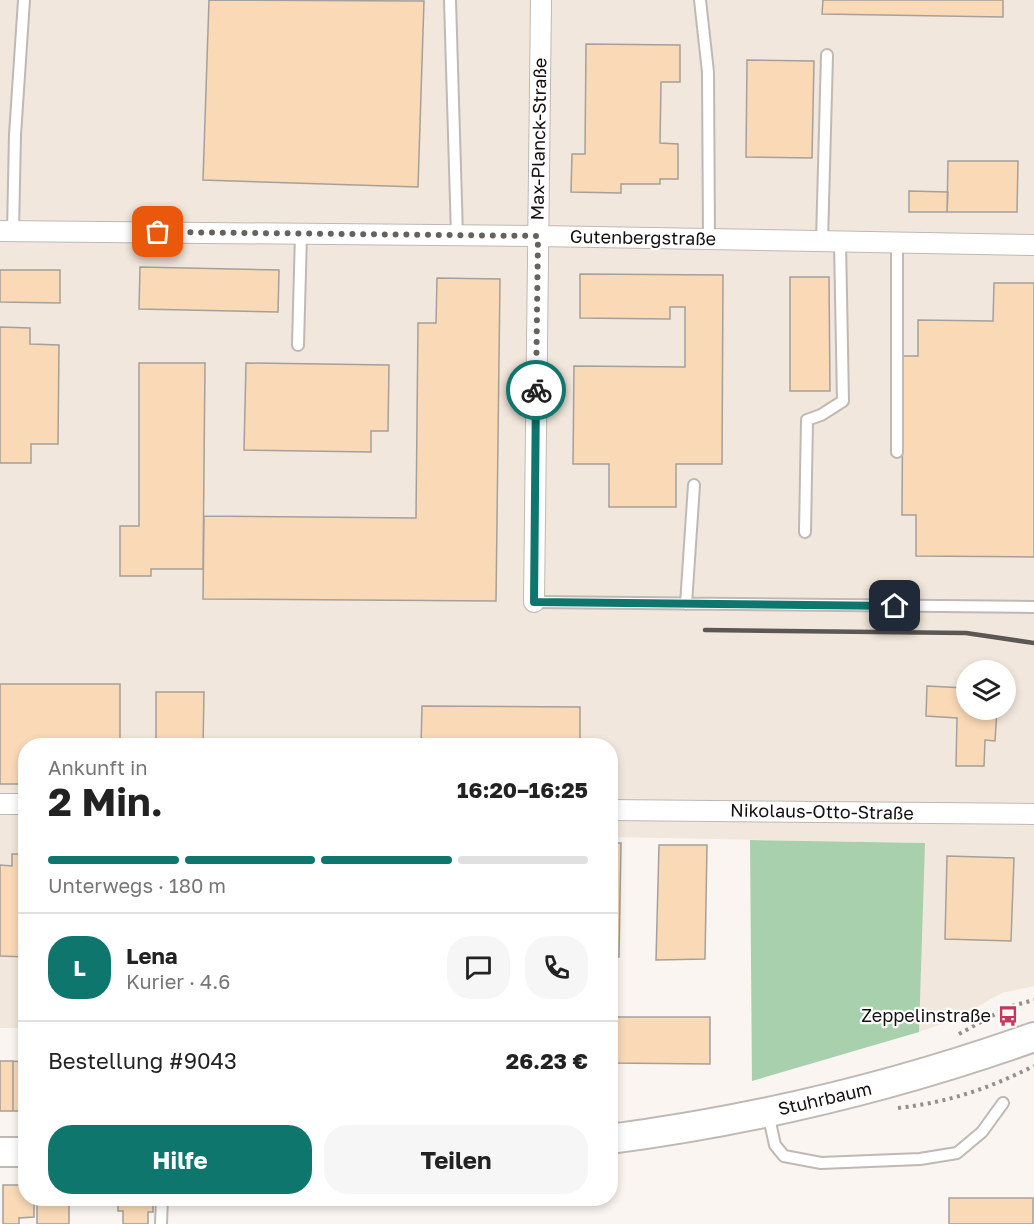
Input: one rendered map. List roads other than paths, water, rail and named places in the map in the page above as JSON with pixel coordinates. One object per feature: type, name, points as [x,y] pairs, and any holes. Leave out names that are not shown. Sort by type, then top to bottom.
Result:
[{"type":"street","name":"Max-Planck-Straße","points":[[534,602],[541,0]]},
{"type":"street","name":"Gutenbergstraße","points":[[7,231],[538,236],[1034,245]]},
{"type":"street","points":[[0,804],[18,804]]},
{"type":"street","name":"Nikolaus-Otto-Straße","points":[[618,810],[1034,814]]},
{"type":"street","name":"Stuhrbaum","points":[[618,1138],[700,1127],[896,1083],[1034,1037]]},
{"type":"street","points":[[0,1152],[18,1152]]},
{"type":"lane","points":[[7,231],[24,0]]},
{"type":"lane","points":[[450,0],[457,235]]},
{"type":"lane","points":[[700,0],[708,72],[709,239]]},
{"type":"lane","points":[[805,532],[807,420],[821,415],[843,401],[831,242],[827,55]]},
{"type":"lane","points":[[298,345],[301,234]]},
{"type":"lane","points":[[897,243],[897,452]]},
{"type":"lane","points":[[686,604],[694,484]]},
{"type":"lane","points":[[534,602],[1034,607]]},
{"type":"lane","points":[[768,1112],[775,1145],[784,1156],[821,1162],[920,1159],[957,1153],[970,1144],[1003,1103]]},
{"type":"lane","points":[[161,1224],[162,1206]]},
{"type":"railway","points":[[705,630],[966,633],[1034,643]]},
{"type":"place","name":"Zeppelinstraße","points":[[1008,1016]]}]
